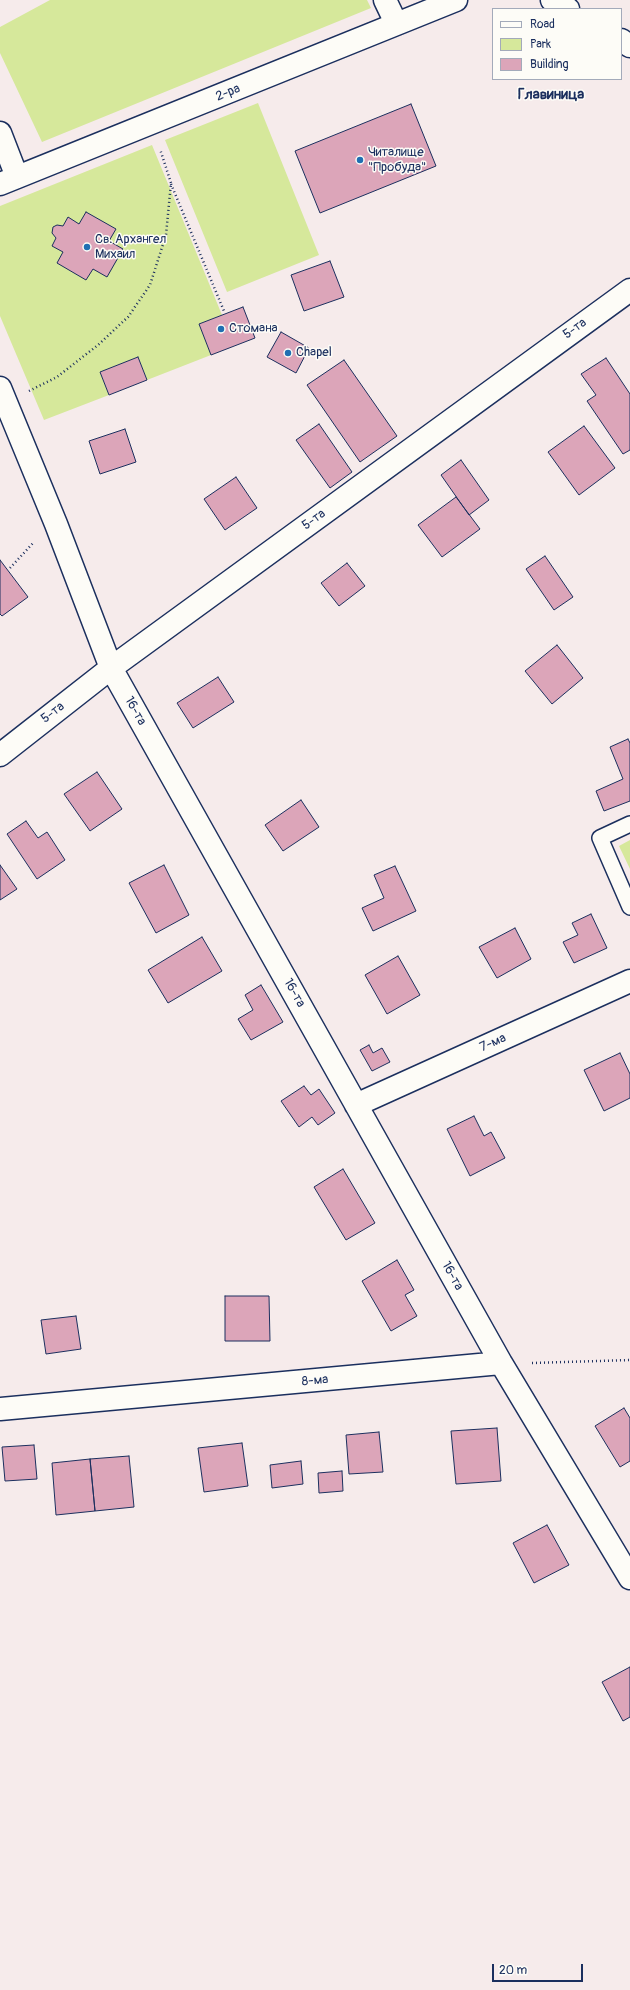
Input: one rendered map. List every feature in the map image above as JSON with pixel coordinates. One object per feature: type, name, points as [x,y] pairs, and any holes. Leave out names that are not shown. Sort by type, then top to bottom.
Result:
[{"type":"street","points":[[385,0],[396,23]]},
{"type":"street","name":"2-ра","points":[[8,181],[456,0]]},
{"type":"street","points":[[552,0],[566,8]]},
{"type":"street","points":[[0,133],[8,181]]},
{"type":"street","name":"5-та","points":[[0,754],[111,668],[630,290]]},
{"type":"street","name":"16-та","points":[[3,395],[56,524],[111,668],[502,1363],[630,1578]]},
{"type":"street","name":"7-ма","points":[[356,1105],[630,981]]},
{"type":"street","name":"8-ма","points":[[0,1410],[502,1363]]},
{"type":"lane","points":[[630,824],[600,838],[630,907]]},
{"type":"path","points":[[152,124],[171,183],[224,311]]},
{"type":"path","points":[[3,395],[57,377],[98,345],[128,318],[150,285],[166,235],[171,183]]},
{"type":"path","points":[[10,568],[26,549],[56,524]]},
{"type":"path","points":[[502,1363],[630,1360]]},
{"type":"green space","points":[[50,0],[367,0],[371,8],[42,142],[0,53],[0,27]]},
{"type":"green space","points":[[258,103],[319,255],[227,292],[165,140]]},
{"type":"green space","points":[[152,145],[222,315],[199,324],[211,355],[147,380],[138,357],[100,372],[109,395],[44,420],[0,316],[0,206]]},
{"type":"green space","points":[[630,840],[630,869],[619,846]]},
{"type":"building","points":[[411,104],[436,166],[320,213],[295,151]]},
{"type":"building","name":"Св. Архангел Михаил","points":[[86,212],[116,229],[109,241],[123,249],[107,277],[93,269],[86,280],[57,263],[63,252],[52,246],[56,238],[52,233],[53,227],[57,225],[63,226],[68,217],[79,224]]},
{"type":"building","points":[[330,261],[344,297],[304,311],[291,275]]},
{"type":"building","points":[[243,307],[255,338],[211,355],[199,324]]},
{"type":"building","name":"Chapel","points":[[281,332],[309,348],[296,373],[267,357]]},
{"type":"building","points":[[138,357],[147,380],[109,395],[100,372]]},
{"type":"building","points":[[606,358],[630,394],[630,450],[623,454],[587,401],[596,395],[581,374]]},
{"type":"building","points":[[344,360],[397,436],[360,462],[307,385]]},
{"type":"building","points":[[319,424],[352,472],[330,488],[296,440]]},
{"type":"building","points":[[584,426],[615,468],[579,495],[548,452]]},
{"type":"building","points":[[125,429],[136,462],[100,474],[89,441]]},
{"type":"building","points":[[461,460],[489,500],[469,515],[441,475]]},
{"type":"building","points":[[236,477],[257,508],[225,530],[204,499]]},
{"type":"building","points":[[456,497],[480,529],[442,557],[418,525]]},
{"type":"building","points":[[545,556],[573,597],[554,610],[526,569]]},
{"type":"building","points":[[0,560],[28,597],[2,616],[0,614]]},
{"type":"building","points":[[347,563],[365,586],[339,606],[321,583]]},
{"type":"building","points":[[557,645],[583,678],[552,704],[525,671]]},
{"type":"building","points":[[218,677],[234,702],[193,728],[177,703]]},
{"type":"building","points":[[628,739],[630,743],[630,801],[604,811],[596,791],[623,779],[610,747]]},
{"type":"building","points":[[97,772],[122,809],[90,831],[64,794]]},
{"type":"building","points":[[301,800],[319,827],[283,851],[265,825]]},
{"type":"building","points":[[26,821],[38,838],[47,832],[65,860],[37,879],[7,834]]},
{"type":"building","points":[[0,865],[17,889],[0,900]]},
{"type":"building","points":[[164,865],[189,915],[156,933],[129,883]]},
{"type":"building","points":[[395,866],[416,911],[373,931],[362,908],[384,898],[374,875]]},
{"type":"building","points":[[591,914],[607,948],[574,963],[563,942],[578,935],[572,923]]},
{"type":"building","points":[[515,928],[531,959],[497,978],[479,947]]},
{"type":"building","points":[[202,937],[222,971],[168,1003],[148,970]]},
{"type":"building","points":[[398,956],[420,995],[387,1014],[365,975]]},
{"type":"building","points":[[261,985],[283,1022],[251,1040],[238,1019],[253,1010],[245,995]]},
{"type":"building","points":[[369,1045],[373,1053],[382,1048],[390,1062],[372,1071],[360,1050]]},
{"type":"building","points":[[620,1053],[630,1074],[630,1098],[604,1111],[584,1070]]},
{"type":"building","points":[[304,1086],[311,1095],[319,1089],[335,1113],[318,1125],[312,1117],[299,1127],[281,1101]]},
{"type":"building","points":[[474,1116],[484,1136],[491,1132],[505,1158],[470,1176],[447,1129]]},
{"type":"building","points":[[343,1169],[375,1223],[346,1240],[314,1187]]},
{"type":"building","points":[[397,1260],[414,1290],[405,1295],[417,1316],[391,1331],[362,1281]]},
{"type":"building","points":[[225,1296],[269,1296],[270,1341],[225,1341]]},
{"type":"building","points":[[76,1316],[81,1349],[46,1354],[41,1320]]},
{"type":"building","points":[[624,1408],[630,1418],[630,1461],[620,1467],[595,1426]]},
{"type":"building","points":[[497,1428],[501,1481],[456,1484],[451,1431]]},
{"type":"building","points":[[379,1432],[383,1472],[349,1474],[346,1435]]},
{"type":"building","points":[[242,1443],[248,1486],[204,1492],[198,1448]]},
{"type":"building","points":[[34,1445],[37,1479],[5,1481],[2,1447]]},
{"type":"building","points":[[129,1456],[134,1507],[95,1511],[90,1459]]},
{"type":"building","points":[[90,1459],[95,1511],[56,1515],[52,1463]]},
{"type":"building","points":[[301,1461],[303,1484],[272,1488],[270,1465]]},
{"type":"building","points":[[342,1471],[343,1491],[319,1493],[318,1473]]},
{"type":"building","points":[[547,1525],[569,1565],[534,1583],[513,1543]]},
{"type":"building","points":[[630,1667],[630,1717],[623,1721],[602,1682]]},
{"type":"place","name":"Читалище \"Пробуда\"","points":[[360,160]]},
{"type":"place","name":"Св. Архангел Михаил","points":[[87,247]]},
{"type":"place","name":"Стомана","points":[[221,329]]},
{"type":"place","name":"Chapel","points":[[288,353]]},
{"type":"district","name":"Главиница","points":[[551,95]]}]
